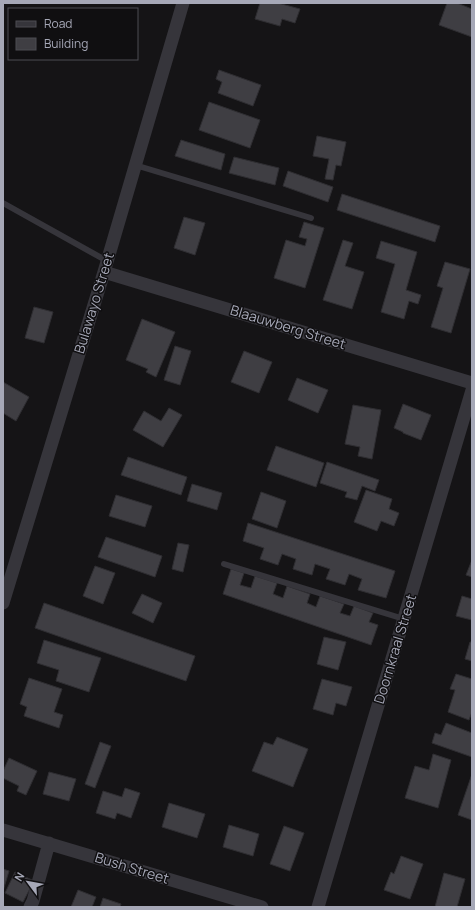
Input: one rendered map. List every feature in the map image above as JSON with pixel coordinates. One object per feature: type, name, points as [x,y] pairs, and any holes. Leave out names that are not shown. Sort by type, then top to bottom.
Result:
[{"type":"street","name":"Bulawayo Street","points":[[3,603],[6,581],[106,266],[183,3]]},
{"type":"street","name":"Blaauwberg Street","points":[[106,266],[472,383]]},
{"type":"street","name":"Doornkraal Street","points":[[318,907],[472,390]]},
{"type":"street","name":"Bush Street","points":[[3,830],[262,907]]},
{"type":"street","points":[[30,907],[49,843]]},
{"type":"lane","points":[[135,165],[311,218]]},
{"type":"lane","points":[[3,203],[106,266]]},
{"type":"lane","points":[[224,564],[404,619]]},
{"type":"building","points":[[260,3],[278,3],[300,9],[295,23],[282,19],[280,26],[255,19]]},
{"type":"building","points":[[447,3],[457,3],[472,9],[472,37],[439,25]]},
{"type":"building","points":[[219,70],[261,85],[253,106],[218,93],[222,82],[216,79]]},
{"type":"building","points":[[209,102],[260,120],[250,148],[199,130]]},
{"type":"building","points":[[317,136],[346,142],[341,166],[336,165],[333,180],[325,179],[329,159],[313,156]]},
{"type":"building","points":[[181,140],[225,154],[221,170],[175,156]]},
{"type":"building","points":[[234,157],[279,168],[275,185],[229,173]]},
{"type":"building","points":[[288,171],[333,187],[328,202],[283,186]]},
{"type":"building","points":[[342,194],[440,226],[435,242],[337,210]]},
{"type":"building","points":[[184,217],[205,223],[195,255],[174,248]]},
{"type":"building","points":[[304,222],[324,228],[305,288],[274,278],[286,240],[305,246],[307,239],[299,237]]},
{"type":"building","points":[[343,240],[353,243],[345,266],[364,272],[352,309],[323,300]]},
{"type":"building","points":[[381,241],[417,252],[406,290],[421,295],[418,304],[409,301],[404,319],[381,312],[395,264],[376,258]]},
{"type":"building","points":[[445,262],[470,269],[451,333],[431,327],[443,288],[437,286]]},
{"type":"building","points":[[34,307],[53,312],[44,343],[25,338]]},
{"type":"building","points":[[142,319],[175,332],[156,377],[146,372],[148,369],[126,360]]},
{"type":"building","points":[[175,346],[191,351],[180,385],[164,380]]},
{"type":"building","points":[[244,351],[272,362],[259,393],[231,382]]},
{"type":"building","points":[[297,378],[328,390],[318,413],[288,400]]},
{"type":"building","points":[[3,382],[29,397],[16,421],[3,413]]},
{"type":"building","points":[[403,404],[431,415],[421,440],[394,428]]},
{"type":"building","points":[[353,405],[381,410],[372,459],[358,456],[360,447],[345,444]]},
{"type":"building","points":[[169,408],[182,415],[163,447],[133,430],[144,411],[161,421]]},
{"type":"building","points":[[276,446],[324,463],[316,487],[267,470]]},
{"type":"building","points":[[128,457],[187,477],[181,495],[121,475]]},
{"type":"building","points":[[327,462],[379,480],[375,491],[362,486],[357,500],[345,497],[347,492],[320,483]]},
{"type":"building","points":[[192,484],[222,493],[217,510],[187,501]]},
{"type":"building","points":[[366,490],[392,499],[389,509],[399,513],[394,526],[381,521],[377,531],[354,522]]},
{"type":"building","points":[[261,492],[286,501],[277,528],[252,519]]},
{"type":"building","points":[[116,495],[152,506],[145,527],[109,516]]},
{"type":"building","points":[[248,523],[395,571],[386,598],[358,590],[362,579],[349,574],[345,585],[326,579],[330,569],[315,564],[312,575],[293,569],[296,559],[282,554],[278,565],[260,559],[264,548],[243,541]]},
{"type":"building","points":[[106,537],[162,556],[155,577],[98,557]]},
{"type":"building","points":[[178,543],[189,545],[183,572],[172,569]]},
{"type":"building","points":[[472,560],[472,577],[466,575]]},
{"type":"building","points":[[95,566],[115,573],[103,604],[83,596]]},
{"type":"building","points":[[231,569],[244,573],[240,585],[251,588],[255,576],[277,583],[273,594],[283,598],[287,586],[310,594],[307,603],[316,607],[320,596],[344,604],[340,613],[350,616],[354,606],[373,613],[369,622],[378,625],[371,645],[223,594]]},
{"type":"building","points":[[142,594],[162,603],[153,623],[132,613]]},
{"type":"building","points":[[462,596],[472,599],[472,620],[456,616]]},
{"type":"building","points":[[44,603],[195,656],[186,681],[35,628]]},
{"type":"building","points":[[324,637],[346,642],[338,670],[317,664]]},
{"type":"building","points":[[44,640],[101,658],[89,692],[56,681],[59,670],[37,663]]},
{"type":"building","points":[[470,642],[472,642],[472,661],[465,659]]},
{"type":"building","points":[[456,674],[472,679],[472,712],[469,720],[448,712],[455,690],[450,689]]},
{"type":"building","points":[[29,678],[62,689],[54,712],[63,715],[59,728],[24,716],[27,707],[20,704]]},
{"type":"building","points":[[322,679],[352,687],[346,706],[336,703],[333,715],[313,709]]},
{"type":"building","points":[[446,723],[472,733],[472,757],[432,743],[435,733],[441,735]]},
{"type":"building","points":[[277,737],[308,749],[293,787],[252,771],[264,742],[273,745]]},
{"type":"building","points":[[100,742],[111,746],[95,788],[85,784]]},
{"type":"building","points":[[433,754],[451,760],[438,808],[405,798],[415,766],[429,770]]},
{"type":"building","points":[[9,758],[37,771],[26,795],[17,791],[19,786],[3,778],[3,771]]},
{"type":"building","points":[[49,772],[76,779],[69,801],[43,794]]},
{"type":"building","points":[[472,774],[472,820],[458,815]]},
{"type":"building","points":[[125,788],[140,793],[131,818],[117,813],[115,819],[96,813],[103,791],[122,797]]},
{"type":"building","points":[[169,803],[205,814],[197,838],[162,827]]},
{"type":"building","points":[[229,825],[259,834],[253,856],[223,847]]},
{"type":"building","points":[[284,826],[304,833],[290,871],[270,864]]},
{"type":"building","points":[[401,856],[423,864],[410,899],[384,890],[391,872],[394,874]]},
{"type":"building","points":[[3,869],[9,871],[3,891]]},
{"type":"building","points":[[15,872],[34,881],[23,902],[5,893]]},
{"type":"building","points":[[444,873],[465,879],[457,907],[435,907]]},
{"type":"building","points":[[78,890],[96,897],[92,907],[71,907]]},
{"type":"building","points":[[103,898],[121,904],[120,907],[100,907]]}]
